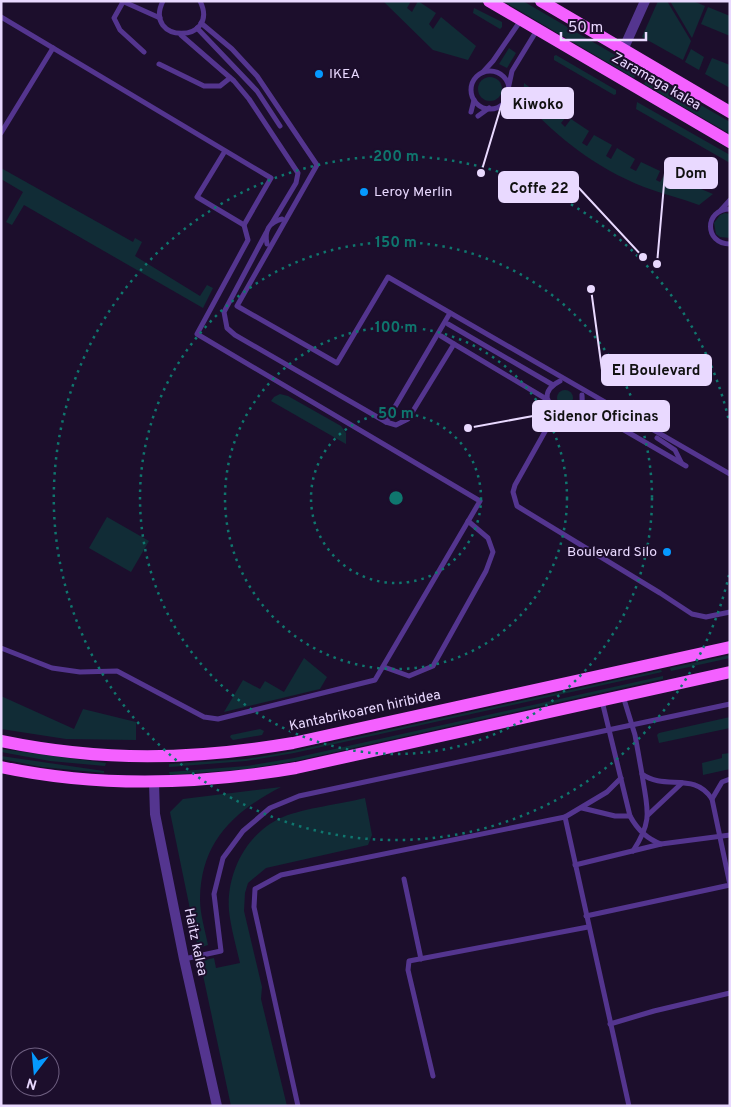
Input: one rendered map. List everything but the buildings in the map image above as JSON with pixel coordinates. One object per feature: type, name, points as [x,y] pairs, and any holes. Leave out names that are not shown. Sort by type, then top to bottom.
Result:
[{"type":"main road","name":"Zaramaga kalea","points":[[489,1],[730,142]]},
{"type":"main road","name":"Zaramaga kalea","points":[[540,1],[730,112]]},
{"type":"main road","name":"Kantabrikoaren hiribidea","points":[[1,741],[77,753],[124,757],[205,756],[244,751],[303,740],[730,647]]},
{"type":"main road","points":[[1,767],[78,779],[154,783],[208,781],[296,768],[730,672]]},
{"type":"street","points":[[623,50],[645,1]]},
{"type":"street","name":"Haitz kalea","points":[[154,783],[156,814],[184,959],[217,1106]]},
{"type":"lane","points":[[160,18],[163,1]]},
{"type":"lane","points":[[181,35],[190,33],[199,25],[201,3],[208,1]]},
{"type":"lane","points":[[144,52],[120,30],[114,18],[122,2],[160,18],[168,30],[181,35],[230,78],[262,117],[298,173],[296,183],[226,305],[224,312],[228,328],[235,335],[386,422],[396,425],[408,419],[454,344]]},
{"type":"lane","points":[[1,17],[271,178],[244,225]]},
{"type":"lane","points":[[471,112],[474,100],[472,85],[493,61],[521,20]]},
{"type":"lane","points":[[199,25],[253,71],[318,165],[237,306],[337,363],[388,277],[730,474]]},
{"type":"lane","points":[[199,25],[257,91],[280,126]]},
{"type":"lane","points":[[478,116],[504,102],[512,71],[537,30]]},
{"type":"lane","points":[[1,133],[53,48]]},
{"type":"lane","points":[[159,64],[204,86],[220,86],[230,78]]},
{"type":"lane","points":[[481,73],[487,71],[499,73],[507,82],[509,88]]},
{"type":"lane","points":[[474,100],[478,104],[490,108]]},
{"type":"lane","points":[[1,648],[52,668],[80,672],[117,671],[204,718],[218,718],[375,680],[480,501],[197,334],[248,240],[244,225],[197,197],[225,151]]},
{"type":"lane","points":[[711,240],[711,221],[715,214],[730,200]]},
{"type":"lane","points":[[721,210],[730,210]]},
{"type":"lane","points":[[272,223],[282,219]]},
{"type":"lane","points":[[266,233],[267,244]]},
{"type":"lane","points":[[711,234],[721,245],[730,244]]},
{"type":"lane","points":[[386,422],[450,313]]},
{"type":"lane","points":[[448,324],[553,385]]},
{"type":"lane","points":[[441,336],[548,400],[556,412],[571,414],[582,403],[582,394]]},
{"type":"lane","points":[[548,400],[553,385],[560,381]]},
{"type":"lane","points":[[582,403],[593,412],[684,464],[675,450],[657,438]]},
{"type":"lane","points":[[556,412],[515,485],[513,492],[517,506],[692,614],[706,617],[730,612]]},
{"type":"lane","points":[[384,667],[409,676],[433,666],[486,571],[493,552],[488,538],[468,521]]},
{"type":"lane","points":[[623,696],[626,709],[633,724],[648,815],[644,834],[632,851]]},
{"type":"lane","points":[[602,701],[630,816],[644,834],[661,844]]},
{"type":"lane","points":[[184,959],[222,951],[214,894],[223,858],[243,831],[270,808],[300,796],[730,704]]},
{"type":"lane","points":[[586,916],[730,885],[712,799],[704,788],[682,783],[650,780],[642,774]]},
{"type":"lane","points":[[298,1106],[254,907],[255,889],[281,875],[565,817],[607,792],[621,778]]},
{"type":"lane","points":[[712,799],[722,782],[730,780]]},
{"type":"lane","points":[[648,815],[682,783]]},
{"type":"lane","points":[[582,808],[615,816],[630,816]]},
{"type":"lane","points":[[565,817],[629,1106]]},
{"type":"lane","points":[[575,866],[661,844],[730,835]]},
{"type":"lane","points":[[404,879],[421,959]]},
{"type":"lane","points":[[433,1076],[408,970],[408,961],[588,927]]},
{"type":"lane","points":[[610,1024],[654,1011],[730,993]]},
{"type":"shaded area","points":[[383,1],[411,1],[407,8],[412,12],[418,1],[436,13],[429,24],[433,29],[441,17],[476,46],[468,60],[433,50]]},
{"type":"shaded area","points":[[503,1],[523,1],[639,69],[634,78]]},
{"type":"shaded area","points":[[658,1],[667,1],[691,41],[683,60],[642,37]]},
{"type":"shaded area","points":[[670,1],[693,1],[705,6],[692,38]]},
{"type":"shaded area","points":[[708,7],[730,16],[730,36],[701,24]]},
{"type":"shaded area","points":[[474,8],[502,22],[502,27],[500,29],[473,13]]},
{"type":"shaded area","points":[[509,48],[516,53],[507,68],[499,64]]},
{"type":"shaded area","points":[[691,49],[704,57],[699,70],[685,62]]},
{"type":"shaded area","points":[[556,55],[616,90],[616,94],[614,95],[554,60]]},
{"type":"shaded area","points":[[712,58],[730,65],[730,88],[705,74]]},
{"type":"shaded area","points":[[649,75],[730,122],[730,134],[644,84]]},
{"type":"shaded area","points":[[490,77],[499,80],[502,89],[499,98],[490,101],[481,98],[478,89],[481,80]]},
{"type":"shaded area","points":[[524,83],[567,116],[561,123],[565,127],[571,119],[589,131],[582,143],[587,146],[594,135],[612,145],[606,156],[611,159],[617,148],[635,159],[630,168],[636,171],[641,162],[660,171],[656,180],[660,182],[665,174],[713,194],[699,205],[644,187],[593,161],[550,128],[523,101]]},
{"type":"shaded area","points":[[637,102],[730,155],[730,163],[636,109]]},
{"type":"shaded area","points":[[1,168],[133,242],[135,238],[142,242],[135,256],[200,296],[207,285],[213,288],[203,308],[24,205],[12,225],[6,222],[23,192],[1,179]]},
{"type":"shaded area","points":[[730,214],[730,238],[720,237],[716,234],[714,223],[720,215]]},
{"type":"shaded area","points":[[562,390],[568,390],[573,395],[571,404],[562,406],[557,401],[557,395]]},
{"type":"shaded area","points":[[280,394],[288,396],[341,426],[346,433],[346,444],[271,401]]},
{"type":"shaded area","points":[[107,517],[149,541],[131,572],[89,548]]},
{"type":"shaded area","points":[[730,655],[730,658],[671,671],[670,668]]},
{"type":"shaded area","points":[[304,658],[327,677],[320,689],[224,712],[243,680],[260,689],[265,681],[284,692]]},
{"type":"shaded area","points":[[661,670],[662,672],[294,753],[246,761],[169,767],[169,764],[246,759],[293,751]]},
{"type":"shaded area","points":[[663,676],[663,679],[295,761],[247,769],[170,775],[169,772],[247,766],[294,758]]},
{"type":"shaded area","points":[[1,696],[74,729],[83,709],[136,722],[136,740],[66,739],[1,729]]},
{"type":"shaded area","points":[[730,717],[730,728],[659,743],[657,735],[659,733]]},
{"type":"shaded area","points":[[260,729],[264,731],[262,735],[233,740],[230,737],[231,735]]},
{"type":"shaded area","points":[[1,749],[106,763],[105,766],[50,761],[1,752]]},
{"type":"shaded area","points":[[730,753],[730,769],[703,775],[702,763],[722,758],[722,754]]},
{"type":"shaded area","points":[[1,756],[104,771],[104,773],[42,767],[1,759]]},
{"type":"shaded area","points":[[281,787],[248,807],[235,818],[213,845],[206,861],[200,899],[208,945],[198,948],[170,812],[183,799]]},
{"type":"shaded area","points":[[365,798],[372,835],[368,845],[266,868],[248,883],[245,893],[244,911],[262,987],[261,999],[287,1106],[231,1106],[200,961],[214,958],[216,968],[240,963],[232,930],[229,897],[231,882],[241,855],[259,833],[283,817],[302,811]]},
{"type":"place","name":"IKEA","points":[[319,74]]},
{"type":"place","name":"Kiwoko","points":[[481,173]]},
{"type":"place","name":"Leroy Merlin","points":[[364,192]]},
{"type":"place","name":"Coffe 22","points":[[643,257]]},
{"type":"place","name":"Dom","points":[[657,264]]},
{"type":"place","name":"El Boulevard","points":[[591,289]]},
{"type":"place","name":"Sidenor Oficinas","points":[[468,428]]},
{"type":"place","name":"Boulevard Silo","points":[[667,552]]}]
